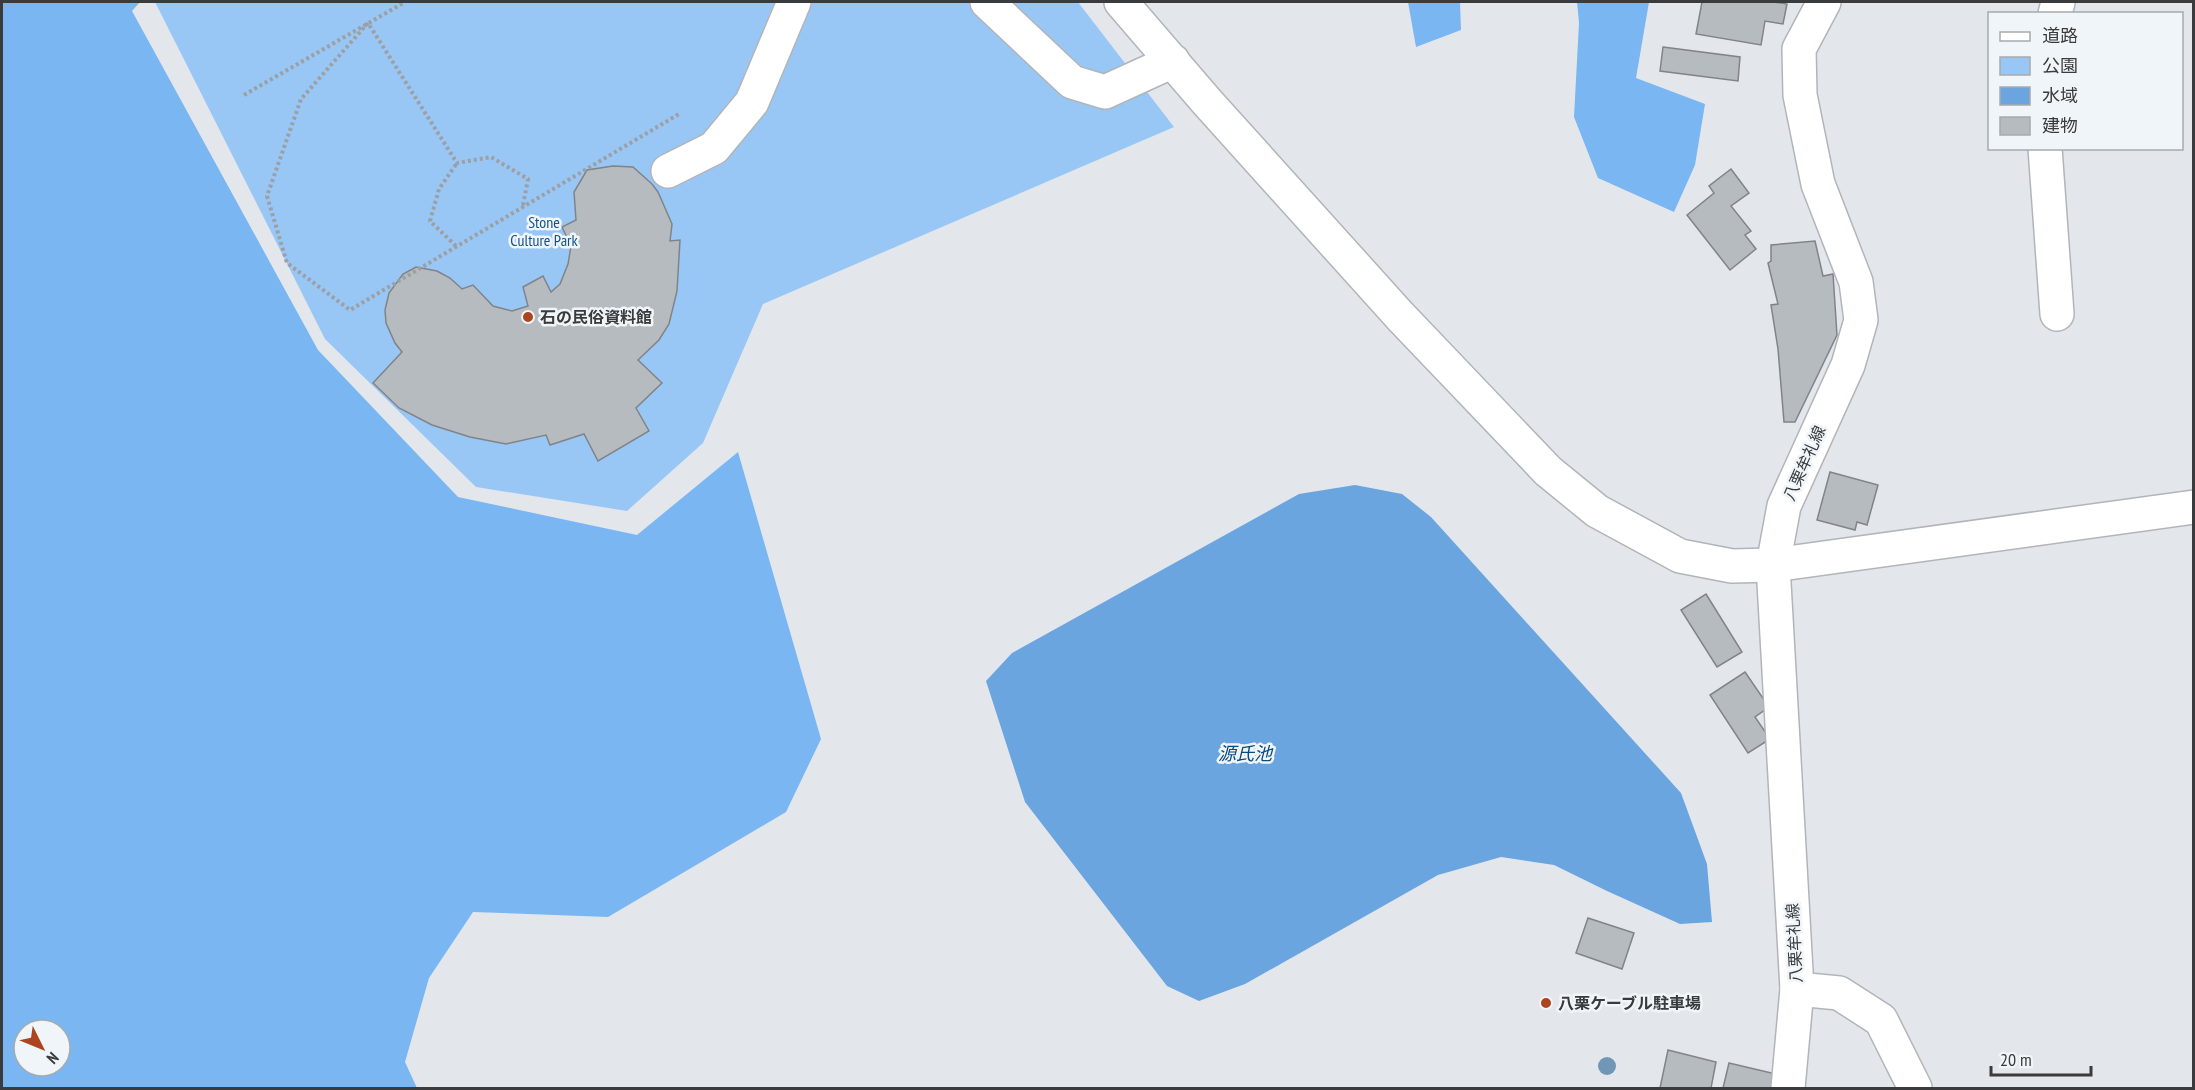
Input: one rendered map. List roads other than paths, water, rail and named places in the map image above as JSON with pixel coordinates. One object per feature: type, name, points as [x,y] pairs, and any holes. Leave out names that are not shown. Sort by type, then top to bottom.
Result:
[{"type":"street","points":[[668,171],[714,148],[752,102],[794,2]]},
{"type":"street","points":[[987,2],[1072,82],[1104,92],[1173,61]]},
{"type":"street","points":[[1121,2],[1400,316],[1548,471],[1597,511],[1680,556],[1732,566],[1773,565],[2193,507]]},
{"type":"street","name":"八栗牟礼線","points":[[1788,1089],[1797,989],[1773,565],[1784,506],[1848,365],[1861,320],[1856,282],[1818,184],[1800,95],[1799,49],[1824,2]]},
{"type":"street","points":[[2045,150],[2057,314]]},
{"type":"street","points":[[1797,989],[1839,993],[1881,1020],[1915,1089]]},
{"type":"water","name":"源氏池","points":[[1355,485],[1402,494],[1431,517],[1681,793],[1707,864],[1712,922],[1680,924],[1554,865],[1501,857],[1438,875],[1245,984],[1199,1001],[1167,986],[1025,802],[986,681],[1012,653],[1299,494]]},
{"type":"place","name":"石の民俗資料館","points":[[528,317]]},
{"type":"place","name":"八栗ケーブル駐車場","points":[[1546,1003]]},
{"type":"park label","name":"Stone Culture Park","points":[[544,231]]}]
